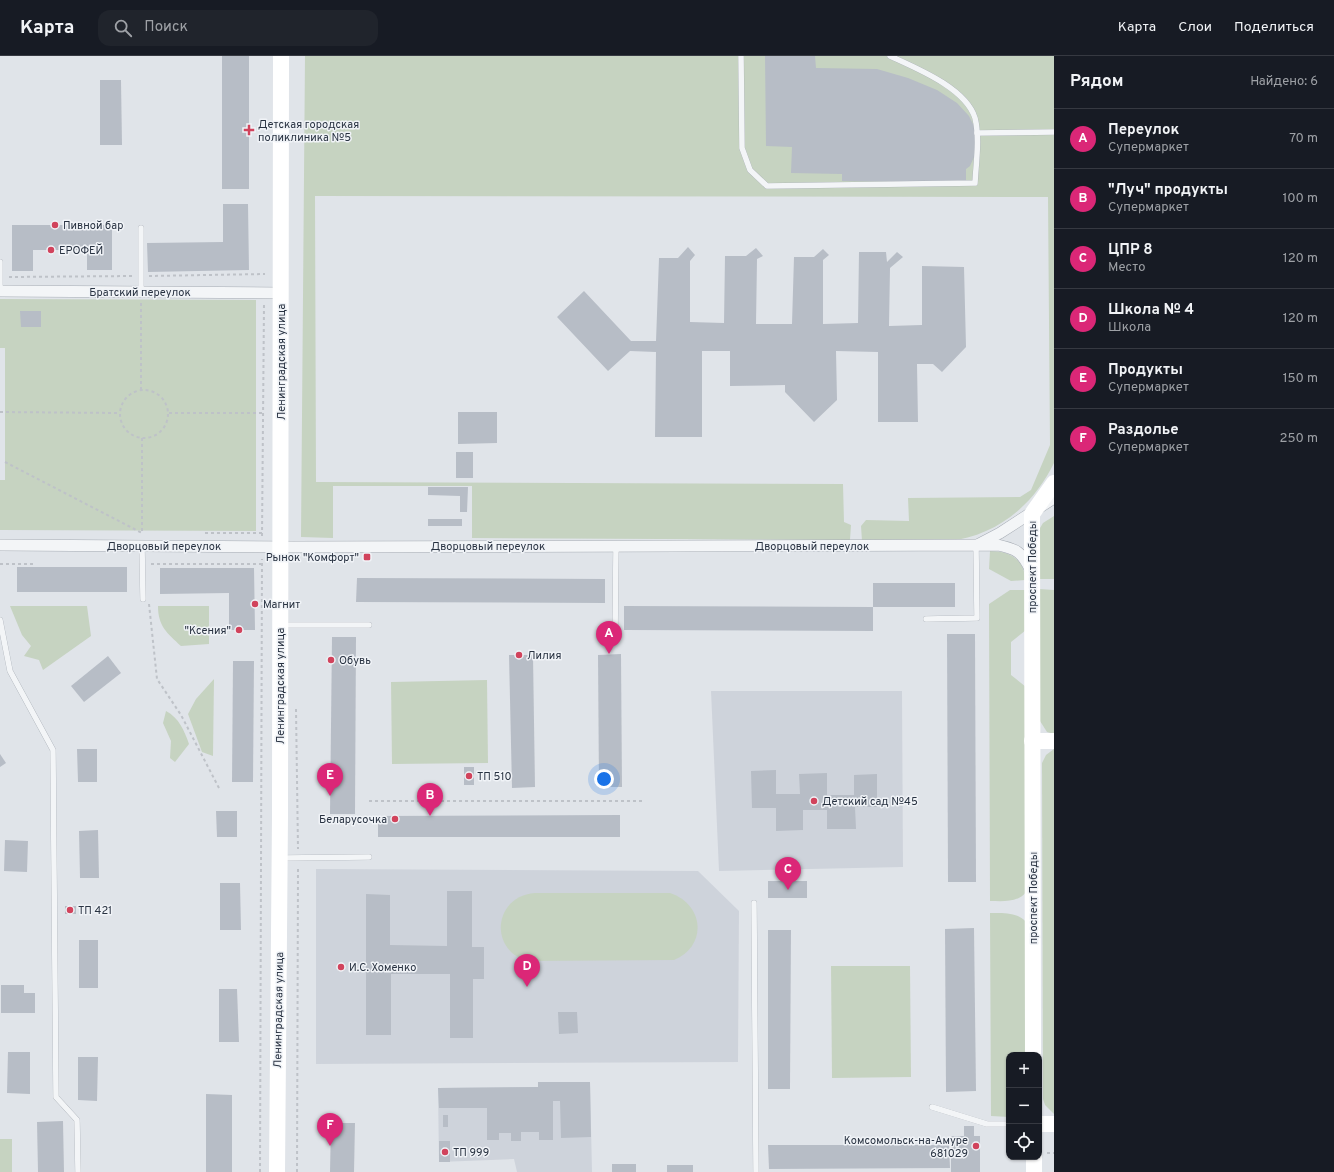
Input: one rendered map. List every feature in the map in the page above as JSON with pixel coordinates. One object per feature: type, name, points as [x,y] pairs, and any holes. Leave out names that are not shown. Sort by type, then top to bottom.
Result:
[{"type":"main road","name":"Ленинградская улица","points":[[277,1172],[280,858],[281,56]]},
{"type":"main road","name":"проспект Победы","points":[[1033,1052],[1032,574],[1046,505],[1054,483]]},
{"type":"main road","points":[[1032,741],[1054,741]]},
{"type":"main road","points":[[1042,1124],[1054,1124]]},
{"type":"main road","points":[[1034,1172],[1038,1160]]},
{"type":"street","name":"Братский переулок","points":[[0,291],[141,295],[264,292],[281,293]]},
{"type":"street","name":"Дворцовый переулок","points":[[976,545],[1046,505]]},
{"type":"street","name":"Дворцовый переулок","points":[[0,546],[280,547],[998,545],[1012,548],[1024,556],[1032,574]]},
{"type":"lane","points":[[741,56],[742,148],[750,170],[767,186],[975,183],[977,133],[974,118],[966,102],[941,82],[890,56]]},
{"type":"lane","points":[[977,133],[1054,132]]},
{"type":"lane","points":[[141,228],[141,295]]},
{"type":"lane","points":[[0,262],[0,291]]},
{"type":"lane","points":[[926,619],[977,618],[976,545]]},
{"type":"lane","points":[[142,546],[146,599]]},
{"type":"lane","points":[[615,638],[616,546]]},
{"type":"lane","points":[[0,620],[10,671],[53,750],[56,1097],[77,1120],[78,1172]]},
{"type":"lane","points":[[280,625],[369,625]]},
{"type":"lane","points":[[280,858],[369,857]]},
{"type":"lane","points":[[754,903],[756,1172]]},
{"type":"lane","points":[[932,1107],[987,1124],[1006,1124]]},
{"type":"path","points":[[0,276],[265,276],[266,268]]},
{"type":"path","points":[[260,1172],[264,292]]},
{"type":"path","points":[[141,295],[141,390]]},
{"type":"path","points":[[141,390],[152,391],[159,395],[165,402],[169,413],[162,430],[154,436],[142,438],[127,432],[121,422],[119,412],[124,399],[131,393],[141,390]]},
{"type":"path","points":[[0,412],[119,412]]},
{"type":"path","points":[[169,413],[263,413]]},
{"type":"path","points":[[5,462],[142,534],[142,438]]},
{"type":"path","points":[[0,564],[34,564]]},
{"type":"path","points":[[143,564],[262,564]]},
{"type":"path","points":[[146,599],[157,679],[180,715],[219,788]]},
{"type":"path","points":[[295,702],[298,858],[296,1172]]},
{"type":"path","points":[[369,801],[645,801]]},
{"type":"path","points":[[1042,1155],[1054,1153]]},
{"type":"shaded area","points":[[711,691],[902,691],[903,867],[719,871]]},
{"type":"shaded area","points":[[316,869],[698,871],[739,911],[738,1062],[316,1064]]},
{"type":"shaded area","points":[[538,1082],[590,1082],[592,1172],[517,1172],[514,1159],[439,1162],[438,1088],[538,1087]]},
{"type":"green space","points":[[305,56],[1054,56],[1054,463],[1035,493],[1024,505],[1011,516],[982,533],[965,538],[938,542],[862,541],[861,526],[866,520],[909,521],[908,498],[1020,497],[1031,490],[1050,445],[1048,197],[315,196],[316,482],[843,484],[844,522],[851,525],[850,540],[472,538],[472,486],[333,486],[333,538],[301,537]]},
{"type":"green space","points":[[0,299],[256,300],[256,531],[0,530],[0,480],[5,480],[5,348],[0,348]]},
{"type":"green space","points":[[1054,516],[1054,579],[1039,579],[1040,528],[1043,523]]},
{"type":"green space","points":[[990,551],[997,551],[1015,558],[1022,567],[1025,580],[1011,581],[989,569]]},
{"type":"green space","points":[[1039,589],[1054,590],[1054,734],[1047,732],[1040,721]]},
{"type":"green space","points":[[1010,590],[1026,590],[1026,630],[1011,642],[1011,675],[1026,687],[1026,892],[1023,896],[1014,900],[990,901],[989,604]]},
{"type":"green space","points":[[10,606],[87,606],[91,636],[43,670],[39,660],[24,656],[31,646],[22,635]]},
{"type":"green space","points":[[158,606],[209,606],[209,644],[181,646],[164,629],[158,613]]},
{"type":"green space","points":[[214,679],[213,756],[202,752],[188,714],[196,699]]},
{"type":"green space","points":[[487,680],[488,763],[392,764],[391,682]]},
{"type":"green space","points":[[166,711],[174,717],[180,725],[189,744],[175,762],[170,758],[171,741],[163,723]]},
{"type":"green space","points":[[1054,749],[1054,1114],[1045,1105],[1043,1099],[1042,763],[1046,755]]},
{"type":"green space","points":[[535,893],[670,893],[681,898],[690,906],[698,925],[697,936],[685,954],[674,960],[527,961],[514,955],[506,946],[502,935],[501,924],[504,913],[511,903],[521,896]]},
{"type":"green space","points":[[990,913],[1005,913],[1019,916],[1026,922],[1027,1052],[1006,1052],[1006,1117],[991,1116]]},
{"type":"green space","points":[[831,966],[910,966],[911,1077],[832,1078]]},
{"type":"green space","points":[[0,1139],[12,1139],[12,1172],[0,1172]]},
{"type":"building","points":[[222,56],[249,56],[249,189],[222,189]]},
{"type":"building","points":[[765,56],[815,56],[816,68],[877,69],[908,78],[937,90],[957,103],[969,116],[975,128],[975,155],[970,166],[966,169],[966,182],[842,181],[842,174],[791,173],[792,147],[766,146]]},
{"type":"building","points":[[100,80],[121,80],[122,145],[100,145]]},
{"type":"building","points":[[223,204],[248,204],[249,270],[148,272],[147,243],[223,242]]},
{"type":"building","points":[[12,225],[112,225],[112,270],[87,270],[87,250],[33,250],[33,271],[12,271]]},
{"type":"building","points":[[688,247],[695,255],[690,261],[690,322],[724,323],[725,256],[746,256],[756,248],[763,256],[757,259],[756,324],[792,324],[794,257],[814,257],[823,249],[829,255],[823,260],[823,324],[858,323],[859,252],[886,252],[887,262],[897,252],[903,257],[890,268],[889,326],[922,325],[922,266],[964,267],[966,347],[942,372],[933,364],[917,364],[918,422],[878,422],[878,352],[836,351],[837,400],[814,422],[785,392],[785,385],[730,386],[730,351],[702,351],[702,437],[655,437],[656,352],[630,351],[608,371],[557,317],[584,291],[631,341],[656,341],[659,258],[678,258]]},
{"type":"building","points":[[20,311],[41,311],[41,327],[21,327]]},
{"type":"building","points":[[458,412],[497,412],[497,443],[458,444]]},
{"type":"building","points":[[456,452],[473,452],[473,478],[456,478]]},
{"type":"building","points":[[428,487],[468,487],[467,512],[460,512],[460,496],[428,495]]},
{"type":"building","points":[[428,519],[462,519],[462,526],[428,526]]},
{"type":"building","points":[[17,567],[127,567],[127,592],[17,592]]},
{"type":"building","points":[[160,568],[254,568],[255,630],[229,630],[229,593],[160,594]]},
{"type":"building","points":[[357,578],[605,579],[605,603],[356,602]]},
{"type":"building","points":[[873,583],[955,583],[955,607],[873,607]]},
{"type":"building","points":[[624,606],[873,607],[873,631],[624,630]]},
{"type":"building","points":[[947,634],[975,634],[976,882],[948,882]]},
{"type":"building","points":[[332,637],[356,637],[355,814],[330,814]]},
{"type":"building","points":[[621,654],[622,787],[599,787],[598,655]]},
{"type":"building","points":[[509,655],[533,655],[535,787],[512,788]]},
{"type":"building","points":[[108,656],[121,673],[84,702],[71,686]]},
{"type":"building","points":[[233,661],[254,661],[253,782],[232,782]]},
{"type":"building","points":[[77,749],[97,749],[97,782],[78,782]]},
{"type":"building","points":[[0,754],[6,763],[0,767]]},
{"type":"building","name":"ТП 510","points":[[464,767],[474,767],[474,785],[464,785]]},
{"type":"building","name":"Детский сад №45","points":[[776,770],[776,794],[800,794],[799,774],[827,773],[827,795],[854,795],[854,775],[877,774],[877,807],[855,807],[856,829],[827,829],[827,810],[803,810],[803,830],[776,831],[776,808],[752,808],[751,771]]},
{"type":"building","points":[[216,811],[237,811],[237,837],[217,837]]},
{"type":"building","points":[[620,815],[620,837],[378,837],[378,816]]},
{"type":"building","points":[[98,830],[99,878],[80,878],[79,831]]},
{"type":"building","points":[[5,840],[28,841],[27,872],[4,871]]},
{"type":"building","points":[[768,881],[807,881],[807,898],[768,898]]},
{"type":"building","points":[[220,883],[240,883],[241,930],[220,930]]},
{"type":"building","points":[[447,891],[472,891],[472,947],[484,947],[484,979],[473,979],[473,1038],[450,1038],[450,974],[391,974],[391,1035],[366,1035],[366,894],[390,895],[390,945],[447,946]]},
{"type":"building","name":"ТП 421","points":[[65,906],[76,906],[76,914],[65,914]]},
{"type":"building","points":[[974,928],[976,1091],[946,1092],[945,929]]},
{"type":"building","points":[[768,930],[791,930],[790,1089],[768,1089]]},
{"type":"building","points":[[79,940],[98,940],[98,988],[79,988]]},
{"type":"building","points":[[1,985],[24,985],[24,993],[35,993],[35,1013],[1,1013]]},
{"type":"building","points":[[219,989],[237,989],[239,1042],[219,1042]]},
{"type":"building","points":[[558,1012],[577,1012],[578,1033],[559,1034]]},
{"type":"building","points":[[8,1052],[30,1052],[30,1094],[7,1093]]},
{"type":"building","points":[[78,1057],[98,1057],[97,1101],[78,1100]]},
{"type":"building","points":[[538,1082],[590,1082],[591,1137],[561,1138],[560,1101],[553,1101],[553,1140],[539,1140],[539,1132],[521,1132],[521,1141],[511,1141],[511,1133],[499,1133],[499,1140],[487,1140],[487,1108],[439,1108],[438,1088],[538,1087]]},
{"type":"building","points":[[206,1094],[232,1095],[232,1172],[206,1172]]},
{"type":"building","points":[[443,1115],[448,1115],[448,1127],[443,1127]]},
{"type":"building","points":[[63,1121],[64,1172],[38,1172],[37,1122]]},
{"type":"building","points":[[331,1123],[355,1123],[354,1172],[330,1172]]},
{"type":"building","points":[[964,1126],[974,1126],[974,1136],[980,1136],[980,1172],[951,1172],[951,1136],[964,1136]]},
{"type":"building","name":"ТП 999","points":[[439,1141],[450,1141],[450,1162],[439,1162]]},
{"type":"building","points":[[768,1145],[949,1145],[950,1168],[769,1169]]},
{"type":"building","points":[[612,1164],[636,1164],[636,1172],[612,1172]]},
{"type":"building","points":[[667,1165],[693,1165],[693,1172],[667,1172]]},
{"type":"place","name":"Детская городская поликлиника №5","points":[[249,130]]},
{"type":"place","name":"Пивной бар","points":[[55,225]]},
{"type":"place","name":"ЕРОФЕЙ","points":[[51,250]]},
{"type":"place","name":"Рынок \"Комфорт\"","points":[[367,557]]},
{"type":"place","name":"Магнит","points":[[255,604]]},
{"type":"place","name":"\"Ксения\"","points":[[239,630]]},
{"type":"place","name":"Переулок","points":[[609,654]]},
{"type":"place","name":"Лилия","points":[[519,655]]},
{"type":"place","name":"Обувь","points":[[331,660]]},
{"type":"place","name":"ТП 510","points":[[469,776]]},
{"type":"place","name":"Продукты","points":[[330,796]]},
{"type":"place","name":"Детский сад №45","points":[[814,801]]},
{"type":"place","name":"\"Луч\" продукты","points":[[430,816]]},
{"type":"place","name":"Беларусочка","points":[[395,819]]},
{"type":"place","name":"ЦПР 8","points":[[788,890]]},
{"type":"place","name":"ТП 421","points":[[70,910]]},
{"type":"place","name":"И.С. Хоменко","points":[[341,967]]},
{"type":"place","name":"Школа № 4","points":[[527,987]]},
{"type":"place","name":"Раздолье","points":[[330,1146]]},
{"type":"place","name":"Комсомольск-на-Амуре 681029","points":[[976,1146]]},
{"type":"place","name":"ТП 999","points":[[445,1152]]}]
